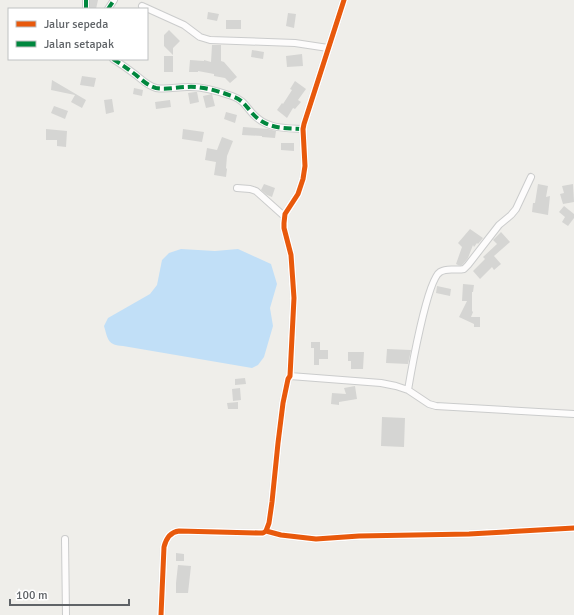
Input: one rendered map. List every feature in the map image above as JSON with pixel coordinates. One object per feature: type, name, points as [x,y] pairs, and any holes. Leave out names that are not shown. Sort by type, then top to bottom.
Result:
[{"type":"street","points":[[266,531],[268,528],[272,502],[283,403],[288,378],[290,376],[294,298],[291,255],[284,228],[284,216],[298,194],[303,179],[305,166],[304,124],[344,0]]},
{"type":"street","points":[[142,6],[146,8]]},
{"type":"street","points":[[148,9],[184,25],[200,38],[210,40],[295,43],[328,48]]},
{"type":"street","points":[[114,60],[149,85],[157,88],[188,87],[216,91],[239,99],[246,104],[252,113],[261,121],[269,125],[303,129]]},
{"type":"street","points":[[408,390],[426,304],[436,277],[439,272],[450,268],[464,269],[468,265],[499,225],[516,209],[531,177]]},
{"type":"street","points":[[237,188],[256,191],[284,216]]},
{"type":"street","points":[[290,376],[381,383],[396,386],[408,390],[429,404],[436,406],[574,414]]},
{"type":"street","points":[[161,615],[164,547],[166,540],[173,533],[179,531],[263,533],[266,531],[281,535],[316,539],[359,536],[469,534],[574,528]]},
{"type":"street","points":[[65,540],[66,615]]},
{"type":"water","points":[[181,249],[215,251],[238,249],[271,264],[277,284],[270,308],[273,326],[264,357],[258,365],[252,368],[118,345],[109,341],[104,326],[108,318],[150,294],[157,285],[162,260],[169,253]]},
{"type":"building","points":[[90,0],[98,0],[96,8],[90,8]]},
{"type":"building","points":[[208,12],[219,14],[217,21],[207,19]]},
{"type":"building","points":[[288,13],[296,14],[294,28],[286,26]]},
{"type":"building","points":[[226,20],[241,20],[241,29],[226,29]]},
{"type":"building","points":[[169,30],[180,41],[173,48],[173,55],[164,46],[164,35]]},
{"type":"building","points":[[212,45],[221,45],[221,61],[224,62],[237,77],[230,83],[225,78],[214,76],[214,74],[198,71],[189,72],[190,60],[204,60],[211,62]]},
{"type":"building","points":[[252,50],[264,52],[263,59],[251,57]]},
{"type":"building","points":[[302,54],[303,66],[287,67],[286,56]]},
{"type":"building","points":[[164,56],[173,56],[173,72],[164,72]]},
{"type":"building","points":[[82,76],[96,78],[94,87],[80,85]]},
{"type":"building","points":[[52,80],[86,100],[82,108],[71,102],[75,95],[51,90]]},
{"type":"building","points":[[295,81],[306,89],[298,100],[301,102],[295,109],[293,108],[287,118],[277,110],[292,90],[290,89]]},
{"type":"building","points":[[134,88],[143,90],[142,96],[133,94]]},
{"type":"building","points":[[197,92],[199,102],[190,104],[188,93]]},
{"type":"building","points":[[212,94],[215,106],[206,108],[203,96]]},
{"type":"building","points":[[112,99],[114,112],[106,114],[104,100]]},
{"type":"building","points":[[170,100],[171,107],[156,109],[155,102]]},
{"type":"building","points":[[54,106],[68,111],[65,119],[51,113]]},
{"type":"building","points":[[226,112],[237,115],[235,123],[224,119]]},
{"type":"building","points":[[243,127],[276,131],[275,138],[242,135]]},
{"type":"building","points":[[46,129],[67,131],[66,147],[57,146],[57,140],[46,140]]},
{"type":"building","points":[[183,129],[204,132],[202,142],[182,139]]},
{"type":"building","points":[[222,137],[233,141],[227,156],[226,177],[214,175],[216,162],[205,160],[207,148],[217,150]]},
{"type":"building","points":[[281,143],[294,143],[294,151],[281,150]]},
{"type":"building","points":[[264,184],[275,188],[272,197],[261,190]]},
{"type":"building","points":[[538,184],[548,186],[546,197],[550,196],[548,215],[532,212]]},
{"type":"building","points":[[573,184],[574,202],[563,204],[560,194],[564,193],[562,186]]},
{"type":"building","points":[[564,206],[574,214],[574,218],[568,226],[562,222],[565,217],[559,212]]},
{"type":"building","points":[[470,229],[483,238],[474,247],[473,245],[465,262],[462,265],[458,265],[456,264],[462,247],[458,243]]},
{"type":"building","points":[[501,232],[510,242],[494,256],[501,264],[494,270],[492,267],[480,279],[473,271],[485,259],[483,257],[497,244],[493,240]]},
{"type":"building","points":[[463,284],[474,285],[472,292],[473,312],[471,317],[480,317],[480,327],[474,327],[474,324],[459,317],[467,301],[462,301]]},
{"type":"building","points":[[437,286],[451,289],[450,296],[436,293]]},
{"type":"building","points":[[311,342],[320,342],[320,350],[328,350],[328,359],[319,359],[319,365],[314,365],[314,348],[311,348]]},
{"type":"building","points":[[387,349],[411,350],[408,364],[386,363]]},
{"type":"building","points":[[348,352],[364,352],[363,369],[351,369],[351,361],[348,361]]},
{"type":"building","points":[[245,378],[246,384],[235,385],[235,379]]},
{"type":"building","points":[[355,386],[357,399],[339,402],[339,405],[331,404],[332,393],[346,394],[344,388]]},
{"type":"building","points":[[240,388],[241,400],[233,401],[232,389]]},
{"type":"building","points":[[238,402],[238,409],[228,409],[227,403]]},
{"type":"building","points":[[382,417],[405,418],[404,447],[381,446]]},
{"type":"building","points":[[176,553],[184,554],[184,561],[176,561]]},
{"type":"building","points":[[178,565],[191,566],[188,593],[176,593]]},
{"type":"marked path","points":[[86,0],[86,8]]},
{"type":"marked path","points":[[109,8],[114,0]]},
{"type":"marked path","points":[[114,60],[145,83],[153,87],[164,89],[193,87],[216,91],[239,99],[257,118],[269,125],[282,128],[303,129]]},
{"type":"cycle path","points":[[161,615],[164,547],[171,534],[179,531],[263,533],[266,531],[269,523],[283,403],[290,376],[294,298],[291,255],[284,228],[285,214],[298,194],[303,179],[305,166],[304,124],[344,0]]},
{"type":"cycle path","points":[[266,531],[281,535],[316,539],[359,536],[469,534],[574,528]]}]
